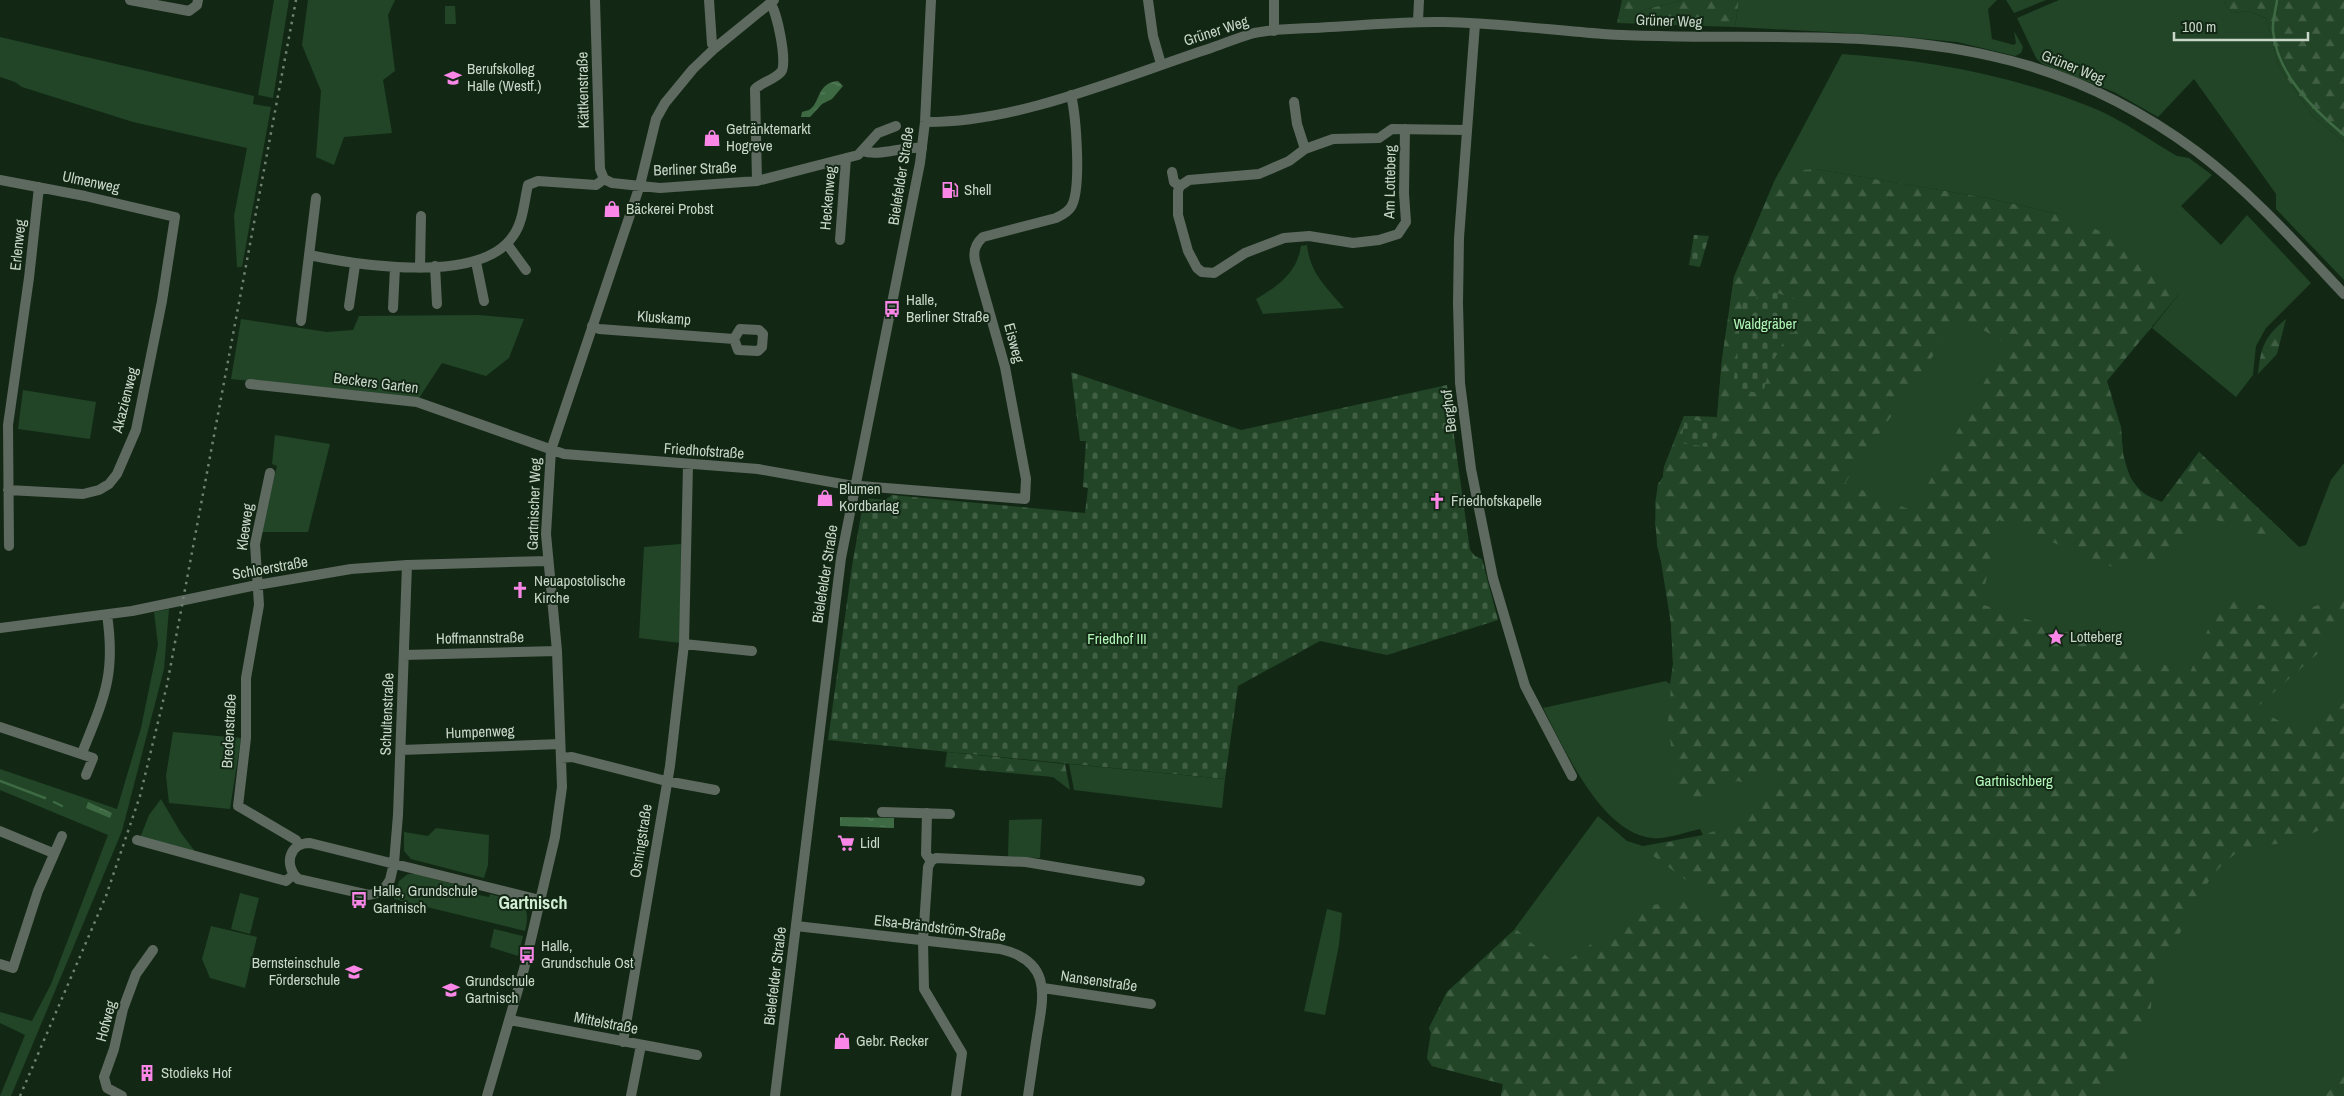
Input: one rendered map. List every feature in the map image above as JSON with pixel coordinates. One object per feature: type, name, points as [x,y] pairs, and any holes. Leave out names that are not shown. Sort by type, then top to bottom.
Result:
[{"type":"street","points":[[135,1],[189,11],[197,5],[198,0]]},
{"type":"street","name":"Kättkenstraße","points":[[595,0],[600,169],[604,179]]},
{"type":"street","points":[[709,0],[712,44],[715,48]]},
{"type":"street","name":"Bielefelder Straße","points":[[775,1096],[841,558],[905,246],[922,148],[931,0]]},
{"type":"street","points":[[1148,0],[1153,36],[1161,64]]},
{"type":"street","points":[[1274,0],[1274,31]]},
{"type":"street","points":[[1418,22],[1419,0]]},
{"type":"street","points":[[757,181],[755,89],[780,73],[784,65],[776,13],[772,2]]},
{"type":"street","name":"Gartnischer Weg","points":[[487,1096],[510,1020],[540,900],[555,837],[562,787],[557,651],[547,561],[546,526],[551,450],[640,185],[656,119],[673,92],[715,48],[772,2]]},
{"type":"street","name":"Grüner Weg","points":[[925,122],[958,122],[1000,114],[1071,95],[1256,33],[1274,31],[1418,22],[1475,24],[1607,34],[1882,41],[1957,49],[2027,65],[2068,79],[2130,109],[2198,153],[2259,205],[2344,294]]},
{"type":"street","name":"Berghof","points":[[1475,24],[1466,130],[1458,304],[1460,383],[1471,469],[1489,564],[1513,650],[1525,686],[1572,776]]},
{"type":"street","name":"Eisweg","points":[[855,485],[1025,499],[1026,479],[1005,367],[975,261],[974,250],[978,241],[989,234],[1056,218],[1066,213],[1072,206],[1077,184],[1075,110],[1071,95]]},
{"type":"street","points":[[1294,102],[1296,124],[1305,149]]},
{"type":"street","name":"Berliner Straße","points":[[506,244],[518,226],[528,186],[538,181],[596,185],[604,179],[612,182],[660,188],[757,181],[846,158],[863,151],[878,133],[896,126]]},
{"type":"street","name":"Am Lotteberg","points":[[1405,129],[1406,222],[1398,234],[1379,240],[1353,243],[1309,236],[1284,238],[1245,253],[1214,273],[1202,272],[1192,261],[1181,231],[1177,198],[1180,186],[1189,180],[1259,174],[1288,161],[1305,149],[1333,139],[1379,138],[1392,129],[1405,129],[1466,130]]},
{"type":"street","name":"Berliner Straße","points":[[863,151],[872,153],[900,148],[922,148]]},
{"type":"street","name":"Heckenweg","points":[[840,240],[846,158]]},
{"type":"street","points":[[1172,172],[1174,182],[1180,186]]},
{"type":"street","name":"Ulmenweg","points":[[0,180],[175,217]]},
{"type":"street","name":"Erlenweg","points":[[9,546],[8,425],[28,287],[39,187]]},
{"type":"street","points":[[301,321],[316,198]]},
{"type":"street","points":[[420,267],[421,216]]},
{"type":"street","name":"Akazienweg","points":[[8,490],[83,494],[99,490],[109,484],[117,474],[136,430],[162,301],[175,217]]},
{"type":"street","points":[[309,255],[355,264],[394,268],[420,267],[476,262],[506,244],[526,270]]},
{"type":"street","points":[[476,262],[484,301]]},
{"type":"street","points":[[349,306],[355,264]]},
{"type":"street","points":[[435,266],[437,304]]},
{"type":"street","points":[[393,308],[394,268]]},
{"type":"street","name":"Kluskamp","points":[[592,326],[599,329],[734,338]]},
{"type":"street","name":"Beckers Garten","points":[[250,384],[417,402],[551,450]]},
{"type":"street","name":"Friedhofstraße","points":[[551,450],[564,454],[758,469],[855,485]]},
{"type":"street","name":"Osningstraße","points":[[623,1042],[670,766],[684,644],[688,465]]},
{"type":"street","name":"Kleeweg","points":[[257,585],[255,544],[270,473]]},
{"type":"street","name":"Schloerstraße","points":[[0,628],[106,615],[257,585],[351,569],[407,565],[547,561]]},
{"type":"street","name":"Schultenstraße","points":[[394,864],[401,750],[407,565]]},
{"type":"street","name":"Bredenstraße","points":[[257,585],[259,605],[246,678],[246,738],[238,806],[296,840],[299,844]]},
{"type":"street","points":[[82,753],[104,699],[110,674],[111,644],[106,615]]},
{"type":"street","points":[[684,644],[752,651]]},
{"type":"street","name":"Hoffmannstraße","points":[[404,654],[557,651]]},
{"type":"street","points":[[0,727],[93,758],[86,775]]},
{"type":"street","name":"Humpenweg","points":[[401,750],[560,744]]},
{"type":"street","points":[[561,758],[572,757],[666,781],[715,790]]},
{"type":"street","points":[[882,812],[950,814]]},
{"type":"street","points":[[927,813],[926,854],[930,862]]},
{"type":"street","points":[[0,831],[53,853]]},
{"type":"street","points":[[0,964],[13,968],[38,891],[62,836]]},
{"type":"street","points":[[137,840],[286,881],[293,874]]},
{"type":"street","points":[[394,864],[387,886],[382,892],[368,896],[305,881],[293,874],[290,868],[290,857],[299,844],[310,842],[540,900]]},
{"type":"street","points":[[956,1096],[962,1053],[924,989],[923,940],[928,867],[930,862],[936,858],[1026,862],[1140,881]]},
{"type":"street","name":"Elsa-Brändström-Straße","points":[[796,926],[1011,952],[1029,963],[1041,979],[1043,988]]},
{"type":"street","name":"Hofweg","points":[[122,1096],[107,1088],[104,1077],[114,1049],[123,1009],[136,974],[153,950]]},
{"type":"street","points":[[1028,1096],[1043,988]]},
{"type":"street","name":"Nansenstraße","points":[[1043,988],[1151,1004]]},
{"type":"street","name":"Mittelstraße","points":[[510,1020],[697,1055]]},
{"type":"street","points":[[630,1096],[641,1045]]},
{"type":"green space","points":[[274,0],[289,0],[273,98],[258,95]]},
{"type":"green space","points":[[308,0],[395,0],[388,15],[395,71],[383,80],[392,133],[344,137],[334,165],[316,157],[321,91],[302,45]]},
{"type":"green space","points":[[1622,0],[1640,0],[1640,11],[1682,0],[1739,0],[1735,27],[1617,23]]},
{"type":"green space","points":[[1640,0],[1682,0],[1640,11]]},
{"type":"green space","points":[[1739,0],[1997,0],[1988,9],[1992,39],[2014,45],[2016,43],[2014,31],[2023,47],[2021,53],[2015,56],[1957,42],[1885,35],[1735,27]]},
{"type":"green space","points":[[2006,0],[2046,0],[2014,13]]},
{"type":"green space","points":[[2059,0],[2223,0],[2232,13],[2248,11],[2266,18],[2279,67],[2313,116],[2344,142],[2344,280],[2276,209],[2276,194],[2194,79],[2158,117],[2114,92],[2042,64],[2036,58],[2017,18]]},
{"type":"green space","points":[[2223,0],[2344,0],[2344,142],[2313,116],[2279,67],[2266,18],[2248,11],[2232,13]]},
{"type":"green space","points":[[445,6],[455,6],[456,24],[445,24]]},
{"type":"green space","points":[[0,37],[254,96],[253,104],[271,107],[242,267],[237,267],[234,216],[247,148],[133,122],[22,87],[15,82],[0,77]]},
{"type":"green space","name":"Gartnischberg","points":[[1842,54],[1940,65],[2004,79],[2067,98],[2098,110],[2177,156],[2189,158],[2212,175],[2181,206],[2221,245],[2247,215],[2311,283],[2266,328],[2256,346],[2253,375],[2236,397],[2152,328],[2179,294],[2058,214],[1987,198],[1815,169],[2121,427],[2124,458],[2130,477],[2143,492],[2152,498],[2162,502],[2199,452],[2299,547],[2306,545],[2331,480],[2344,463],[2344,1096],[1501,1096],[1503,1084],[1432,1066],[1427,1058],[1431,1033],[1429,1028],[1447,992],[1513,931],[1598,816],[1627,841],[1643,846],[1703,835],[1700,829],[1669,837],[1652,838],[1634,833],[1616,821],[1586,786],[1543,708],[1666,681],[1670,684],[1673,664],[1671,624],[1664,572],[1657,546],[1655,504],[1658,484],[1663,477],[1664,467],[1684,416],[1717,417],[1722,359],[1734,277],[1774,182]]},
{"type":"green space","name":"Gartnischberg","points":[[1815,169],[1987,198],[2058,214],[2135,247],[2179,294],[2107,381],[2121,427],[2123,455],[2130,478],[2143,494],[2162,502],[2199,452],[2299,547],[2207,517],[2163,558],[2115,568],[1999,520],[1981,604],[2190,673],[2221,598],[2300,612],[2344,595],[2344,613],[2324,648],[2256,708],[2302,734],[2344,703],[2344,819],[2293,842],[2252,847],[2235,854],[2221,866],[2210,879],[2189,914],[2171,952],[2158,965],[2152,991],[2151,1008],[2126,1061],[2104,1096],[1501,1096],[1503,1084],[1432,1066],[1427,1058],[1431,1033],[1429,1028],[1447,992],[1513,931],[1517,930],[1559,967],[1644,906],[1682,901],[1712,919],[1716,918],[1721,910],[1717,903],[1652,855],[1655,845],[1698,837],[1727,825],[1759,805],[1788,781],[1774,767],[1751,784],[1737,781],[1691,804],[1675,780],[1668,722],[1673,664],[1671,624],[1655,524],[1658,484],[1663,477],[1664,467],[1684,416],[1717,417],[1722,359],[1734,277],[1779,172]],"holes":[[[1960,317],[2006,343],[1913,511],[1845,483]]]},
{"type":"green space","points":[[1694,235],[1709,236],[1700,267],[1689,265]]},
{"type":"green space","points":[[1307,245],[1315,272],[1344,308],[1263,314],[1256,299],[1285,278],[1295,264],[1301,246]]},
{"type":"green space","name":"Waldgräber","points":[[1765,289],[1795,299],[1802,309],[1794,333],[1789,332],[1769,369],[1763,394],[1733,388],[1743,295],[1754,301]]},
{"type":"green space","points":[[479,315],[524,319],[509,358],[486,376],[442,363],[419,398],[231,379],[241,319],[327,332],[353,330],[359,316]]},
{"type":"green space","points":[[2286,319],[2277,354],[2258,374],[2262,349],[2268,337]]},
{"type":"green space","name":"Friedhof III","points":[[1071,372],[1241,430],[1447,385],[1470,550],[1475,556],[1482,559],[1498,620],[1387,655],[1320,641],[1238,686],[1225,779],[828,740],[852,566],[864,498],[885,500],[892,495],[1085,513],[1088,488],[1083,487],[1086,441],[1080,441]]},
{"type":"green space","points":[[23,390],[96,402],[90,439],[18,429]]},
{"type":"green space","points":[[1685,418],[1721,425],[1716,438],[1708,447],[1681,443]]},
{"type":"green space","points":[[275,435],[330,444],[308,532],[261,532],[277,466],[272,464]]},
{"type":"green space","points":[[681,544],[680,643],[639,638],[644,547]]},
{"type":"green space","points":[[169,609],[164,669],[122,831],[11,1096],[0,1096],[25,1035],[0,1023],[0,1012],[32,1021],[51,984],[108,835],[0,790],[0,769],[117,809],[141,728],[158,645],[154,612]]},
{"type":"green space","points":[[173,732],[241,738],[230,809],[169,803],[166,776]]},
{"type":"green space","points":[[947,752],[1065,764],[1070,790],[1053,777],[945,767]]},
{"type":"green space","points":[[1069,764],[1225,779],[1222,808],[1074,790]]},
{"type":"green space","points":[[161,799],[181,833],[197,854],[140,838],[149,815]]},
{"type":"green space","points":[[1042,819],[1040,858],[1008,857],[1009,820]]},
{"type":"green space","points":[[436,828],[489,835],[488,865],[484,878],[411,859],[404,851],[404,832],[428,836]]},
{"type":"green space","points":[[408,874],[416,874],[475,890],[474,894],[489,897],[490,894],[515,900],[524,907],[527,913],[525,931],[394,899],[399,881]]},
{"type":"green space","points":[[240,893],[259,898],[250,934],[231,929]]},
{"type":"green space","points":[[1327,909],[1342,913],[1339,945],[1325,1015],[1304,1011]]},
{"type":"green space","points":[[211,926],[257,937],[245,988],[210,978],[202,959]]},
{"type":"green space","points":[[494,929],[523,936],[518,956],[490,947]]},
{"type":"green space","points":[[2344,1074],[2344,1096],[2325,1096]]},
{"type":"water","points":[[838,81],[843,86],[832,99],[822,104],[810,117],[801,117],[802,112],[813,107],[826,85]]},
{"type":"water","points":[[88,802],[112,813],[110,818],[86,808]]},
{"type":"water","points":[[840,817],[894,818],[894,828],[840,826]]},
{"type":"waterway","points":[[2277,0],[2273,31],[2281,62],[2298,89],[2309,102],[2344,135]]},
{"type":"waterway","points":[[0,781],[45,798]]},
{"type":"waterway","points":[[54,802],[62,806]]},
{"type":"railway","points":[[20,1096],[106,896],[140,796],[167,685],[296,0]]},
{"type":"place","name":"Berufskolleg Halle (Westf.)","points":[[453,78]]},
{"type":"place","name":"Getränktemarkt Hogreve","points":[[712,138]]},
{"type":"place","name":"Shell","points":[[950,190]]},
{"type":"place","name":"Bäckerei Probst","points":[[612,209]]},
{"type":"place","name":"Halle, Berliner Straße","points":[[892,309]]},
{"type":"place","name":"Blumen Kordbarlag","points":[[825,498]]},
{"type":"place","name":"Friedhofskapelle","points":[[1437,501]]},
{"type":"place","name":"Neuapostolische Kirche","points":[[520,590]]},
{"type":"place","name":"Lotteberg","points":[[2056,637]]},
{"type":"place","name":"Lidl","points":[[846,843]]},
{"type":"place","name":"Halle, Grundschule Gartnisch","points":[[359,900]]},
{"type":"place","name":"Halle, Grundschule Ost","points":[[527,955]]},
{"type":"place","name":"Bernsteinschule Förderschule","points":[[354,972]]},
{"type":"place","name":"Grundschule Gartnisch","points":[[451,990]]},
{"type":"place","name":"Gebr. Recker","points":[[842,1041]]},
{"type":"place","name":"Stodieks Hof","points":[[147,1073]]},
{"type":"district","name":"Gartnisch","points":[[533,903]]}]
